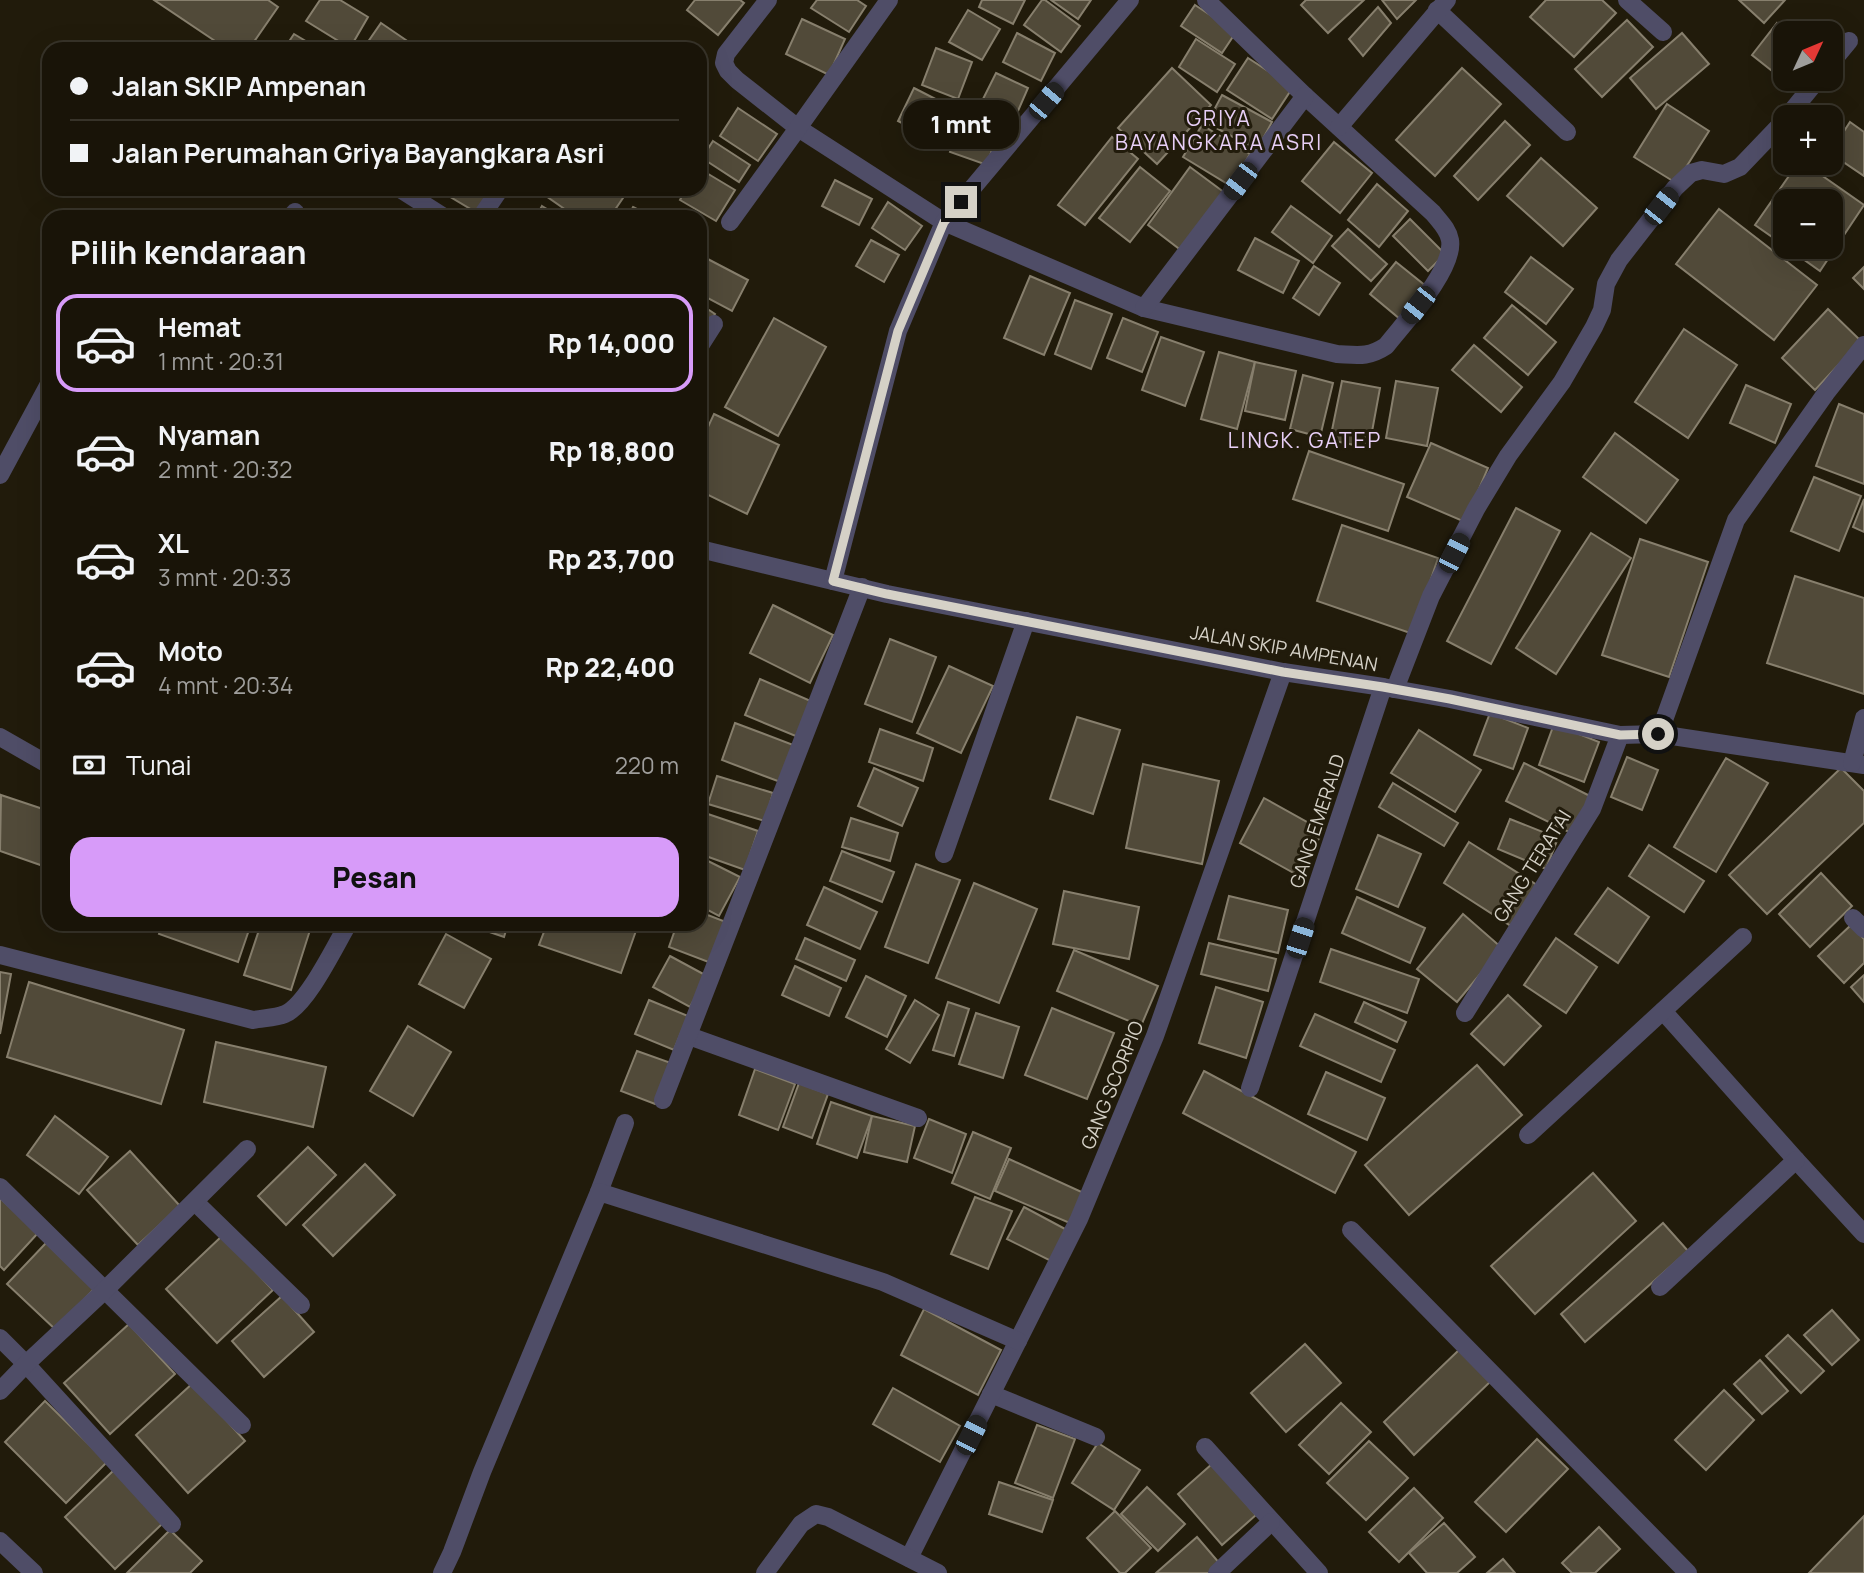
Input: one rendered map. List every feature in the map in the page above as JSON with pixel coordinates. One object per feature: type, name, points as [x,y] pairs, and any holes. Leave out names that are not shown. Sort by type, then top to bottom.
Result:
[{"type":"street","points":[[768,0],[726,54],[724,63],[728,71],[799,128],[944,222],[1144,308],[1337,354],[1376,353],[1386,346],[1435,284],[1450,254],[1451,242],[1447,230],[1433,213],[1305,96],[1206,0]]},
{"type":"street","points":[[730,222],[889,0]]},
{"type":"street","points":[[833,581],[898,331],[944,222],[1130,0]]},
{"type":"street","points":[[1627,0],[1663,32]]},
{"type":"street","points":[[1339,127],[1442,5],[1567,132]]},
{"type":"street","points":[[1843,48],[1849,41]]},
{"type":"street","name":"GANG EMERALD","points":[[1797,105],[1808,91]]},
{"type":"street","points":[[1144,308],[1305,96]]},
{"type":"street","name":"GANG EMERALD","points":[[1250,1088],[1389,688],[1431,596],[1476,509],[1508,456],[1562,382],[1588,338],[1602,310],[1606,284],[1619,260],[1675,188],[1691,173],[1702,170],[1724,174],[1740,167],[1773,132]]},
{"type":"street","points":[[411,196],[433,210]]},
{"type":"street","points":[[707,335],[714,324]]},
{"type":"street","points":[[1658,734],[1736,520],[1826,393],[1864,345]]},
{"type":"street","points":[[0,475],[42,397]]},
{"type":"street","name":"JALAN SKIP AMPENAN","points":[[707,552],[1026,621],[1283,672],[1389,688],[1620,735],[1658,734],[1858,764]]},
{"type":"street","points":[[663,1100],[862,587]]},
{"type":"street","points":[[944,854],[1026,621]]},
{"type":"street","name":"GANG SCORPIO","points":[[909,1558],[1079,1219],[1155,1036],[1283,672]]},
{"type":"street","points":[[1858,764],[1864,718]]},
{"type":"street","name":"GANG TERATAI","points":[[1465,1013],[1592,809],[1620,735]]},
{"type":"street","points":[[0,737],[42,761]]},
{"type":"street","points":[[0,955],[253,1020],[288,1014],[298,1005],[311,988],[339,931]]},
{"type":"street","points":[[1528,1135],[1743,937]]},
{"type":"street","points":[[1663,1011],[1864,1234]]},
{"type":"street","points":[[689,1036],[918,1118]]},
{"type":"street","points":[[442,1573],[625,1123]]},
{"type":"street","points":[[0,1391],[247,1149]]},
{"type":"street","points":[[1660,1287],[1796,1160]]},
{"type":"street","points":[[0,1187],[242,1425]]},
{"type":"street","points":[[599,1192],[883,1282],[1018,1341]]},
{"type":"street","points":[[195,1202],[301,1305]]},
{"type":"street","points":[[1351,1230],[1688,1573]]},
{"type":"street","points":[[0,1338],[172,1524]]},
{"type":"street","points":[[991,1394],[1096,1437]]},
{"type":"street","points":[[1205,1447],[1270,1522],[1319,1573]]},
{"type":"street","points":[[765,1573],[801,1524],[816,1514],[828,1517],[938,1573]]},
{"type":"street","points":[[1217,1573],[1270,1522]]},
{"type":"street","points":[[0,1541],[34,1573]]},
{"type":"building","points":[[154,0],[268,0],[278,7],[254,42],[217,42]]},
{"type":"building","points":[[320,0],[340,0],[368,17],[353,42],[340,42],[306,21]]},
{"type":"building","points":[[695,0],[740,0],[744,3],[718,35],[687,10]]},
{"type":"building","points":[[817,0],[857,0],[866,6],[849,32],[811,8]]},
{"type":"building","points":[[982,0],[1025,0],[1013,24],[979,7]]},
{"type":"building","points":[[1042,0],[1080,26],[1061,52],[1024,25]]},
{"type":"building","points":[[1051,0],[1091,0],[1078,19]]},
{"type":"building","points":[[1306,0],[1364,0],[1328,33],[1301,5]]},
{"type":"building","points":[[1382,0],[1416,0],[1397,19]]},
{"type":"building","points":[[1546,0],[1602,0],[1616,13],[1574,57],[1530,17]]},
{"type":"building","points":[[1739,0],[1785,0],[1764,23]]},
{"type":"building","points":[[1195,5],[1236,32],[1222,53],[1181,26]]},
{"type":"building","points":[[1378,7],[1391,23],[1363,56],[1349,39]]},
{"type":"building","points":[[968,10],[1000,29],[982,60],[949,42]]},
{"type":"building","points":[[802,19],[845,39],[829,75],[786,54]]},
{"type":"building","points":[[1627,20],[1653,47],[1602,97],[1575,69]]},
{"type":"building","points":[[381,23],[409,42],[368,42]]},
{"type":"building","points":[[1773,28],[1773,72],[1752,55]]},
{"type":"building","points":[[1017,33],[1055,53],[1041,81],[1003,62]]},
{"type":"building","points":[[1682,33],[1709,64],[1656,109],[1630,78]]},
{"type":"building","points":[[294,34],[307,42],[289,42]]},
{"type":"building","points":[[1196,39],[1235,64],[1217,92],[1179,67]]},
{"type":"building","points":[[936,48],[972,62],[958,99],[922,85]]},
{"type":"building","points":[[1248,58],[1293,87],[1272,119],[1227,90]]},
{"type":"building","points":[[1172,68],[1211,105],[1157,164],[1118,128]]},
{"type":"building","points":[[1462,68],[1501,104],[1435,176],[1396,140]]},
{"type":"building","points":[[996,73],[1028,88],[1014,120],[980,105]]},
{"type":"building","points":[[914,88],[957,110],[941,143],[898,121]]},
{"type":"building","points":[[1222,95],[1272,122],[1257,150],[1207,123]]},
{"type":"building","points":[[1667,104],[1709,131],[1676,183],[1634,157]]},
{"type":"building","points":[[738,108],[777,134],[758,161],[720,136]]},
{"type":"building","points":[[962,116],[999,128],[987,165],[950,152]]},
{"type":"building","points":[[1505,121],[1530,145],[1478,200],[1454,176]]},
{"type":"building","points":[[1850,122],[1864,132],[1864,176],[1843,162],[1843,133]]},
{"type":"building","points":[[1202,125],[1250,154],[1231,186],[1183,157]]},
{"type":"building","points":[[1112,137],[1138,159],[1085,225],[1058,205]]},
{"type":"building","points":[[713,141],[750,165],[739,182],[707,161],[707,150]]},
{"type":"building","points":[[1334,142],[1372,173],[1340,213],[1302,181]]},
{"type":"building","points":[[1541,158],[1597,208],[1563,246],[1507,196]]},
{"type":"building","points":[[1140,167],[1170,191],[1130,242],[1099,218]]},
{"type":"building","points":[[1190,167],[1225,193],[1182,251],[1148,225]]},
{"type":"building","points":[[707,173],[735,190],[716,221],[707,216],[707,210],[697,210],[680,200],[682,196],[707,196]]},
{"type":"building","points":[[1790,175],[1821,175],[1841,189],[1780,189]]},
{"type":"building","points":[[835,180],[872,199],[859,225],[822,206]]},
{"type":"building","points":[[1377,184],[1408,211],[1379,247],[1348,220]]},
{"type":"building","points":[[1843,190],[1864,205],[1843,236]]},
{"type":"building","points":[[449,196],[489,196],[481,210],[472,210]]},
{"type":"building","points":[[546,196],[624,196],[615,210],[566,210]]},
{"type":"building","points":[[1773,199],[1773,238],[1755,225]]},
{"type":"building","points":[[888,202],[922,226],[905,250],[872,228]]},
{"type":"building","points":[[1291,206],[1332,236],[1313,263],[1272,232]]},
{"type":"building","points":[[1719,209],[1773,251],[1773,259],[1783,259],[1817,285],[1774,340],[1676,264]]},
{"type":"building","points":[[1410,219],[1445,254],[1428,271],[1393,236]]},
{"type":"building","points":[[1348,229],[1387,264],[1371,281],[1332,246]]},
{"type":"building","points":[[1255,238],[1299,261],[1283,293],[1238,270]]},
{"type":"building","points":[[871,240],[899,255],[884,282],[856,266]]},
{"type":"building","points":[[1531,257],[1573,289],[1546,324],[1505,292]]},
{"type":"building","points":[[707,259],[748,280],[732,311],[707,298]]},
{"type":"building","points":[[1803,259],[1828,259],[1820,271]]},
{"type":"building","points":[[1396,262],[1427,287],[1400,319],[1370,294]]},
{"type":"building","points":[[1314,266],[1340,283],[1319,315],[1293,298]]},
{"type":"building","points":[[1864,267],[1864,289],[1853,278]]},
{"type":"building","points":[[1030,276],[1070,293],[1044,355],[1004,338]]},
{"type":"building","points":[[1075,300],[1112,314],[1091,369],[1055,354]]},
{"type":"building","points":[[1512,305],[1556,342],[1528,375],[1484,338]]},
{"type":"building","points":[[707,309],[715,314],[707,326]]},
{"type":"building","points":[[1828,309],[1861,341],[1815,390],[1782,358]]},
{"type":"building","points":[[774,318],[826,347],[778,436],[725,407]]},
{"type":"building","points":[[1123,318],[1158,332],[1142,372],[1107,358]]},
{"type":"building","points":[[1684,329],[1737,365],[1688,438],[1635,402]]},
{"type":"building","points":[[1161,337],[1204,352],[1185,406],[1142,390]]},
{"type":"building","points":[[1474,345],[1522,387],[1501,412],[1452,370]]},
{"type":"building","points":[[1219,352],[1255,362],[1237,429],[1201,419]]},
{"type":"building","points":[[1255,362],[1296,371],[1285,420],[1245,411]]},
{"type":"building","points":[[1303,375],[1333,383],[1320,437],[1290,429]]},
{"type":"building","points":[[1342,381],[1380,388],[1369,448],[1330,440]]},
{"type":"building","points":[[1396,381],[1438,388],[1427,446],[1386,438]]},
{"type":"building","points":[[1746,385],[1791,404],[1775,443],[1730,423]]},
{"type":"building","points":[[1839,404],[1864,414],[1864,484],[1816,466]]},
{"type":"building","points":[[714,414],[779,445],[747,514],[707,494],[707,429]]},
{"type":"building","points":[[1615,433],[1678,480],[1646,523],[1583,477]]},
{"type":"building","points":[[1431,443],[1488,468],[1465,522],[1407,497]]},
{"type":"building","points":[[1309,451],[1404,484],[1388,531],[1293,499]]},
{"type":"building","points":[[1814,477],[1861,496],[1839,551],[1791,531]]},
{"type":"building","points":[[1864,499],[1864,532],[1853,527]]},
{"type":"building","points":[[1516,508],[1560,531],[1491,664],[1447,641]]},
{"type":"building","points":[[1342,525],[1438,558],[1413,634],[1317,601]]},
{"type":"building","points":[[1591,533],[1631,558],[1556,674],[1516,648]]},
{"type":"building","points":[[1640,539],[1708,562],[1669,677],[1602,655]]},
{"type":"building","points":[[1795,576],[1864,598],[1864,694],[1767,663]]},
{"type":"building","points":[[773,605],[833,635],[810,683],[750,653]]},
{"type":"building","points":[[890,639],[936,657],[912,722],[865,704]]},
{"type":"building","points":[[949,666],[993,686],[961,753],[917,733]]},
{"type":"building","points":[[760,679],[813,702],[798,737],[745,715]]},
{"type":"building","points":[[1490,713],[1528,728],[1513,769],[1474,755]]},
{"type":"building","points":[[1077,717],[1120,730],[1093,814],[1050,799]]},
{"type":"building","points":[[735,723],[796,746],[783,783],[722,760]]},
{"type":"building","points":[[1554,724],[1599,742],[1584,782],[1539,765]]},
{"type":"building","points":[[880,729],[933,748],[923,781],[869,762]]},
{"type":"building","points":[[1419,730],[1481,770],[1455,812],[1391,773]]},
{"type":"building","points":[[1627,757],[1658,770],[1642,810],[1611,797]]},
{"type":"building","points":[[1726,758],[1768,783],[1716,872],[1674,847]]},
{"type":"building","points":[[1524,763],[1592,797],[1573,834],[1506,801]]},
{"type":"building","points":[[1143,764],[1219,781],[1202,864],[1126,848]]},
{"type":"building","points":[[874,768],[918,788],[902,826],[858,806]]},
{"type":"building","points":[[1841,768],[1864,791],[1864,823],[1767,914],[1729,875]]},
{"type":"building","points":[[717,776],[773,793],[765,821],[708,804]]},
{"type":"building","points":[[1393,783],[1458,823],[1444,846],[1379,807]]},
{"type":"building","points":[[1,795],[42,809],[42,866],[0,851]]},
{"type":"building","points":[[1264,798],[1323,831],[1299,876],[1240,843]]},
{"type":"building","points":[[707,814],[758,831],[745,870],[707,856]]},
{"type":"building","points":[[851,818],[898,833],[890,861],[842,847]]},
{"type":"building","points":[[1510,819],[1558,838],[1546,869],[1498,849]]},
{"type":"building","points":[[1378,835],[1421,854],[1398,907],[1356,889]]},
{"type":"building","points":[[1469,842],[1537,885],[1511,926],[1444,883]]},
{"type":"building","points":[[1649,845],[1704,881],[1684,912],[1629,876]]},
{"type":"building","points":[[842,851],[894,872],[882,902],[830,881]]},
{"type":"building","points":[[707,860],[740,877],[719,916],[707,910]]},
{"type":"building","points":[[916,864],[960,880],[928,963],[885,947]]},
{"type":"building","points":[[1821,873],[1852,906],[1810,947],[1779,914]]},
{"type":"building","points":[[974,883],[1037,909],[999,1003],[936,978]]},
{"type":"building","points":[[824,887],[877,912],[860,949],[807,925]]},
{"type":"building","points":[[1608,888],[1649,917],[1618,963],[1575,934]]},
{"type":"building","points":[[1064,891],[1139,907],[1129,959],[1053,944]]},
{"type":"building","points":[[1229,896],[1288,910],[1278,953],[1218,939]]},
{"type":"building","points":[[1357,897],[1425,928],[1410,963],[1342,933]]},
{"type":"building","points":[[1463,914],[1502,948],[1457,1002],[1417,969]]},
{"type":"building","points":[[707,915],[726,922],[711,963],[669,947],[675,931],[707,931]]},
{"type":"building","points":[[1851,925],[1864,939],[1864,963],[1844,983],[1818,956]]},
{"type":"building","points":[[160,931],[249,931],[238,962],[159,934]]},
{"type":"building","points":[[259,931],[310,931],[291,990],[244,975]]},
{"type":"building","points":[[486,931],[506,931],[504,937]]},
{"type":"building","points":[[544,931],[636,931],[621,973],[539,945]]},
{"type":"building","points":[[446,934],[491,959],[464,1008],[419,984]]},
{"type":"building","points":[[805,938],[855,960],[846,981],[796,959]]},
{"type":"building","points":[[1556,938],[1597,967],[1566,1013],[1524,985]]},
{"type":"building","points":[[1209,943],[1276,959],[1268,991],[1201,974]]},
{"type":"building","points":[[1331,949],[1419,979],[1407,1013],[1320,982]]},
{"type":"building","points":[[1074,950],[1158,986],[1141,1026],[1057,991]]},
{"type":"building","points":[[670,956],[707,976],[690,1007],[653,987]]},
{"type":"building","points":[[795,966],[841,988],[829,1016],[782,995]]},
{"type":"building","points":[[0,972],[11,974],[0,1034]]},
{"type":"building","points":[[1864,975],[1864,1002],[1851,987]]},
{"type":"building","points":[[866,976],[906,996],[887,1037],[846,1017]]},
{"type":"building","points":[[29,982],[184,1030],[161,1104],[7,1057]]},
{"type":"building","points":[[1216,987],[1263,1002],[1246,1058],[1199,1043]]},
{"type":"building","points":[[1508,995],[1541,1026],[1504,1065],[1471,1034]]},
{"type":"building","points":[[649,1000],[688,1016],[674,1050],[635,1034]]},
{"type":"building","points":[[915,1000],[939,1015],[910,1063],[886,1049]]},
{"type":"building","points":[[948,1002],[969,1009],[954,1056],[933,1050]]},
{"type":"building","points":[[1364,1002],[1406,1022],[1397,1042],[1355,1022]]},
{"type":"building","points":[[1052,1008],[1114,1033],[1087,1099],[1025,1075]]},
{"type":"building","points":[[976,1013],[1019,1027],[1003,1078],[959,1064]]},
{"type":"building","points":[[1315,1014],[1395,1050],[1381,1082],[1300,1046]]},
{"type":"building","points":[[408,1026],[451,1052],[413,1116],[370,1091]]},
{"type":"building","points":[[216,1042],[326,1067],[313,1127],[204,1102]]},
{"type":"building","points":[[637,1051],[671,1063],[655,1104],[621,1091]]},
{"type":"building","points":[[1477,1065],[1522,1115],[1409,1215],[1365,1165]]},
{"type":"building","points":[[755,1069],[795,1084],[778,1130],[739,1115]]},
{"type":"building","points":[[1204,1071],[1356,1152],[1335,1193],[1183,1113]]},
{"type":"building","points":[[1326,1072],[1385,1098],[1367,1140],[1308,1114]]},
{"type":"building","points":[[799,1083],[828,1094],[812,1138],[783,1127]]},
{"type":"building","points":[[831,1102],[872,1116],[857,1158],[817,1144]]},
{"type":"building","points":[[55,1116],[108,1157],[79,1194],[27,1155]]},
{"type":"building","points":[[872,1116],[915,1126],[907,1162],[864,1152]]},
{"type":"building","points":[[929,1119],[966,1134],[952,1173],[914,1158]]},
{"type":"building","points":[[973,1132],[1011,1148],[990,1199],[952,1183]]},
{"type":"building","points":[[308,1147],[336,1175],[286,1225],[258,1196]]},
{"type":"building","points":[[130,1151],[180,1206],[138,1245],[87,1190]]},
{"type":"building","points":[[1009,1159],[1086,1194],[1072,1224],[995,1191]]},
{"type":"building","points":[[365,1164],[395,1195],[333,1256],[303,1225]]},
{"type":"building","points":[[1593,1173],[1636,1221],[1535,1314],[1491,1266]]},
{"type":"building","points":[[975,1197],[1012,1211],[988,1269],[951,1254]]},
{"type":"building","points":[[0,1198],[38,1233],[4,1270],[0,1266]]},
{"type":"building","points":[[1024,1207],[1067,1230],[1051,1261],[1007,1239]]},
{"type":"building","points":[[1663,1223],[1688,1251],[1585,1342],[1561,1314]]},
{"type":"building","points":[[222,1236],[273,1290],[217,1343],[166,1289]]},
{"type":"building","points":[[46,1243],[94,1289],[56,1330],[7,1284]]},
{"type":"building","points":[[282,1296],[314,1332],[264,1377],[232,1341]]},
{"type":"building","points":[[924,1309],[1001,1350],[978,1395],[901,1355]]},
{"type":"building","points":[[1832,1310],[1859,1340],[1832,1365],[1804,1335]]},
{"type":"building","points":[[129,1324],[175,1374],[110,1434],[64,1383]]},
{"type":"building","points":[[1788,1335],[1824,1371],[1801,1393],[1766,1356]]},
{"type":"building","points":[[1305,1344],[1341,1383],[1286,1432],[1251,1393]]},
{"type":"building","points":[[1461,1348],[1491,1381],[1414,1455],[1384,1422]]},
{"type":"building","points":[[1760,1360],[1788,1391],[1762,1414],[1734,1384]]},
{"type":"building","points":[[193,1383],[245,1441],[188,1493],[136,1435]]},
{"type":"building","points":[[893,1388],[960,1426],[940,1462],[873,1424]]},
{"type":"building","points":[[1724,1390],[1754,1420],[1706,1470],[1675,1440]]},
{"type":"building","points":[[45,1401],[107,1462],[66,1503],[5,1442]]},
{"type":"building","points":[[1341,1403],[1371,1432],[1329,1474],[1299,1445]]},
{"type":"building","points":[[1037,1425],[1075,1439],[1053,1498],[1015,1483]]},
{"type":"building","points":[[1537,1439],[1568,1469],[1506,1532],[1475,1502]]},
{"type":"building","points":[[1369,1441],[1408,1478],[1366,1520],[1327,1483]]},
{"type":"building","points":[[1098,1443],[1140,1470],[1114,1510],[1072,1483]]},
{"type":"building","points":[[1212,1464],[1256,1515],[1222,1545],[1178,1494]]},
{"type":"building","points":[[114,1470],[163,1523],[115,1569],[65,1517]]},
{"type":"building","points":[[999,1482],[1053,1500],[1042,1532],[989,1514]]},
{"type":"building","points":[[1147,1487],[1185,1524],[1158,1551],[1121,1514]]},
{"type":"building","points":[[1414,1488],[1443,1518],[1399,1562],[1369,1532]]},
{"type":"building","points":[[1115,1511],[1151,1548],[1125,1573],[1120,1573],[1087,1538]]},
{"type":"building","points":[[1864,1516],[1864,1573],[1809,1573]]},
{"type":"building","points":[[1444,1523],[1475,1557],[1457,1573],[1427,1573],[1409,1553]]},
{"type":"building","points":[[1599,1527],[1620,1549],[1595,1573],[1572,1573],[1562,1563]]},
{"type":"building","points":[[170,1530],[202,1561],[190,1573],[127,1573]]},
{"type":"building","points":[[1197,1537],[1221,1565],[1211,1573],[1156,1573]]},
{"type":"building","points":[[1503,1559],[1515,1573],[1487,1573]]},
{"type":"district","name":"GRIYA BAYANGKARA ASRI","points":[[1219,131]]},
{"type":"district","name":"LINGK. GATEP","points":[[1305,441]]},
{"type":"route","points":[[961,202],[944,222],[898,331],[833,581],[1283,672],[1450,699],[1620,735],[1658,734]]}]
